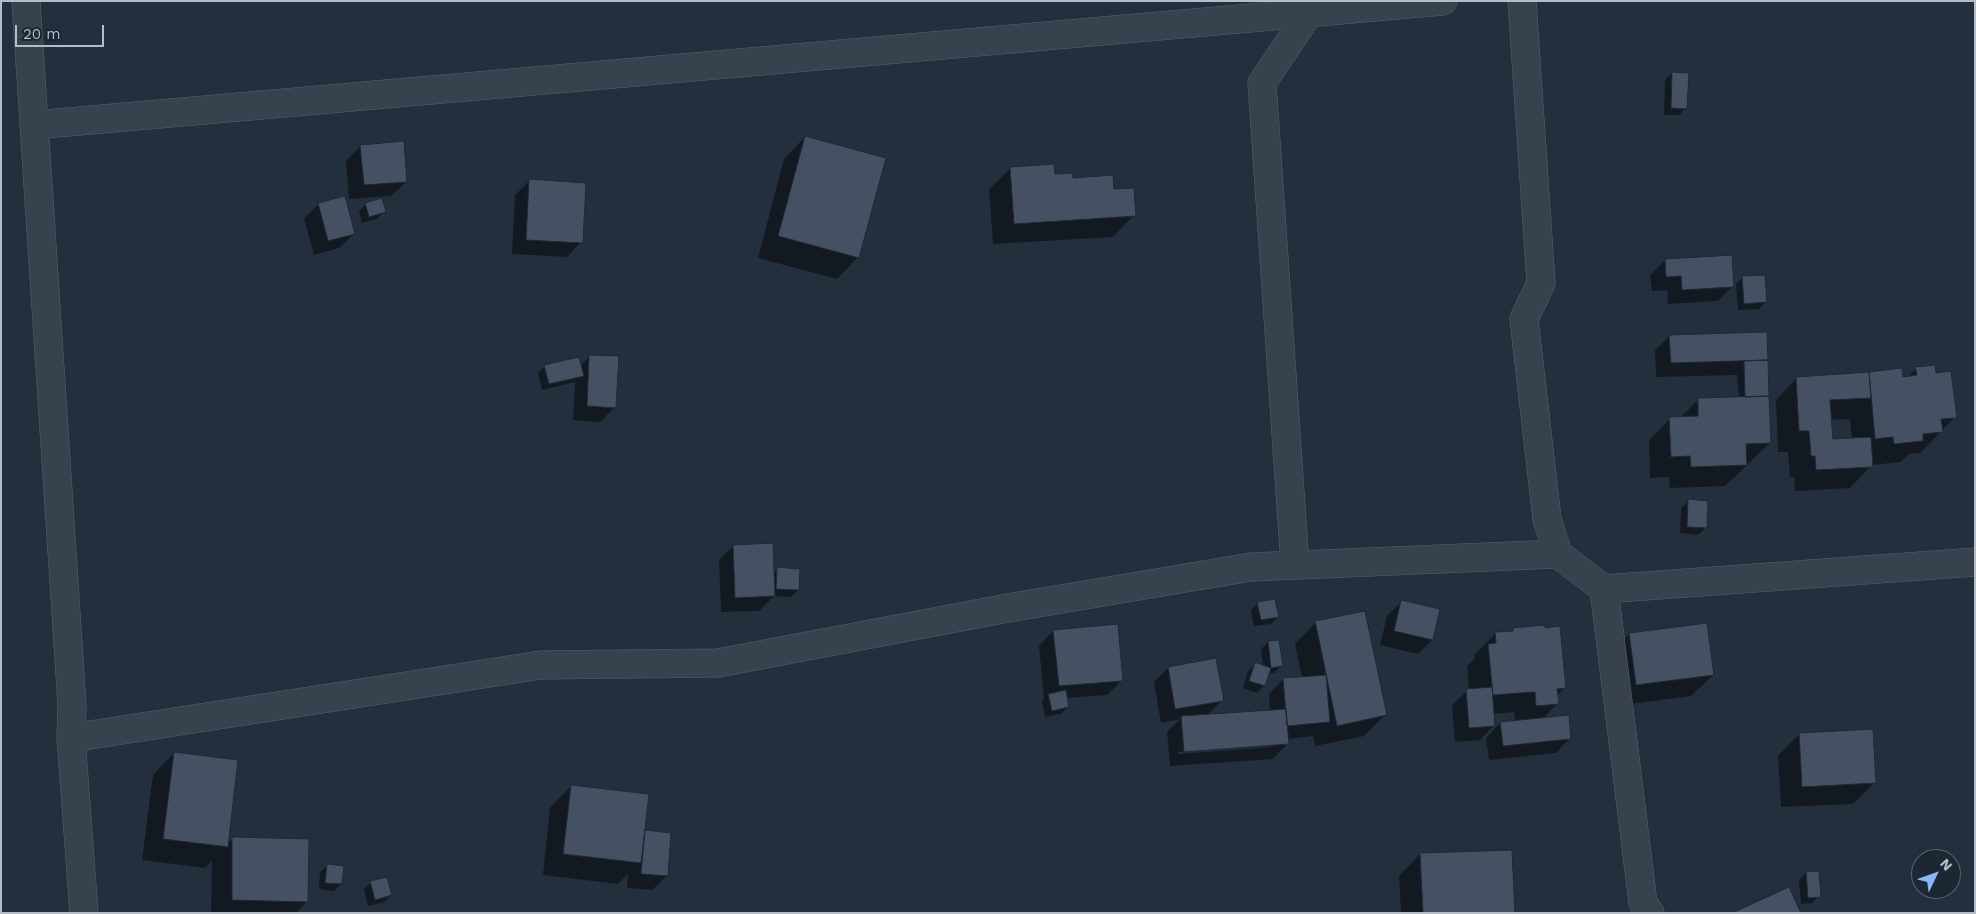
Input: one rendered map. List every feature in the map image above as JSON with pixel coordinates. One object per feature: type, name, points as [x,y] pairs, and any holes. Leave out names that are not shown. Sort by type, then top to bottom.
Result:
[{"type":"street","points":[[26,1],[72,705],[71,738],[84,913]]},
{"type":"street","points":[[34,124],[1443,1]]},
{"type":"street","points":[[1522,1],[1541,283],[1524,319],[1547,518],[1558,554],[1604,589],[1975,562]]},
{"type":"street","points":[[1295,565],[1262,83],[1309,13]]},
{"type":"street","points":[[71,738],[541,665],[718,663],[1008,608],[1251,567],[1558,554]]},
{"type":"street","points":[[1604,589],[1643,903],[1650,913]]},
{"type":"building","points":[[1672,72],[1689,73],[1687,109],[1671,108]]},
{"type":"building","points":[[805,136],[886,158],[859,258],[778,236]]},
{"type":"building","points":[[404,141],[407,182],[364,185],[360,145]]},
{"type":"building","points":[[1054,164],[1055,174],[1073,173],[1073,178],[1113,175],[1114,189],[1134,188],[1136,216],[1014,224],[1010,167]]},
{"type":"building","points":[[529,179],[586,183],[583,243],[526,240]]},
{"type":"building","points":[[345,196],[355,234],[328,241],[318,203]]},
{"type":"building","points":[[382,198],[386,212],[369,217],[365,203]]},
{"type":"building","points":[[1732,255],[1734,287],[1682,290],[1681,276],[1666,277],[1665,259]]},
{"type":"building","points":[[1765,275],[1767,302],[1744,304],[1742,276]]},
{"type":"building","points":[[1767,332],[1768,360],[1671,363],[1669,335]]},
{"type":"building","points":[[589,355],[619,356],[616,408],[587,406]]},
{"type":"building","points":[[579,357],[584,376],[549,384],[544,365]]},
{"type":"building","points":[[1768,360],[1769,396],[1745,397],[1744,361]]},
{"type":"building","points":[[1935,365],[1936,373],[1951,371],[1957,418],[1941,419],[1943,432],[1923,434],[1923,441],[1894,444],[1893,437],[1875,439],[1869,372],[1902,368],[1903,377],[1917,375],[1915,367]]},
{"type":"building","points":[[1869,372],[1871,398],[1830,400],[1833,439],[1871,437],[1873,467],[1816,470],[1815,456],[1811,456],[1809,431],[1799,431],[1796,377]]},
{"type":"building","points":[[1769,396],[1771,443],[1746,444],[1747,465],[1691,467],[1690,456],[1671,457],[1669,417],[1698,416],[1698,398]]},
{"type":"building","points":[[1688,499],[1708,501],[1707,528],[1687,527]]},
{"type":"building","points":[[773,543],[775,596],[735,598],[733,545]]},
{"type":"building","points":[[777,567],[800,569],[799,590],[776,589]]},
{"type":"building","points":[[1275,599],[1279,617],[1261,620],[1257,602]]},
{"type":"building","points":[[1401,600],[1440,609],[1433,640],[1394,631]]},
{"type":"building","points":[[1365,611],[1387,715],[1337,726],[1315,621]]},
{"type":"building","points":[[1707,623],[1714,675],[1636,685],[1629,633]]},
{"type":"building","points":[[1118,624],[1123,681],[1059,686],[1053,630]]},
{"type":"building","points":[[1545,625],[1545,628],[1560,626],[1566,688],[1557,689],[1559,704],[1536,706],[1535,692],[1493,695],[1488,644],[1496,643],[1495,632],[1513,631],[1513,628]]},
{"type":"building","points":[[1279,640],[1283,666],[1271,668],[1268,641]]},
{"type":"building","points":[[1216,658],[1224,701],[1175,709],[1168,667]]},
{"type":"building","points":[[1255,662],[1271,668],[1265,686],[1249,681]]},
{"type":"building","points":[[1326,675],[1330,722],[1287,726],[1283,678]]},
{"type":"building","points":[[1492,687],[1495,726],[1469,728],[1466,689]]},
{"type":"building","points":[[1066,690],[1069,707],[1052,711],[1048,694]]},
{"type":"building","points":[[1286,709],[1289,744],[1184,752],[1181,716]]},
{"type":"building","points":[[1569,715],[1571,739],[1503,746],[1500,722]]},
{"type":"building","points":[[1873,729],[1876,783],[1802,787],[1799,733]]},
{"type":"building","points":[[174,752],[238,760],[228,847],[163,839]]},
{"type":"building","points":[[571,785],[649,794],[641,863],[563,854]]},
{"type":"building","points":[[645,830],[671,833],[668,876],[641,874]]},
{"type":"building","points":[[232,837],[309,839],[308,902],[232,900]]},
{"type":"building","points":[[1512,850],[1515,913],[1423,913],[1420,853]]},
{"type":"building","points":[[327,864],[344,866],[342,884],[325,883]]},
{"type":"building","points":[[1819,871],[1821,897],[1808,898],[1806,872]]},
{"type":"building","points":[[387,877],[392,895],[375,900],[370,881]]},
{"type":"building","points":[[1789,887],[1801,913],[1732,913]]}]
